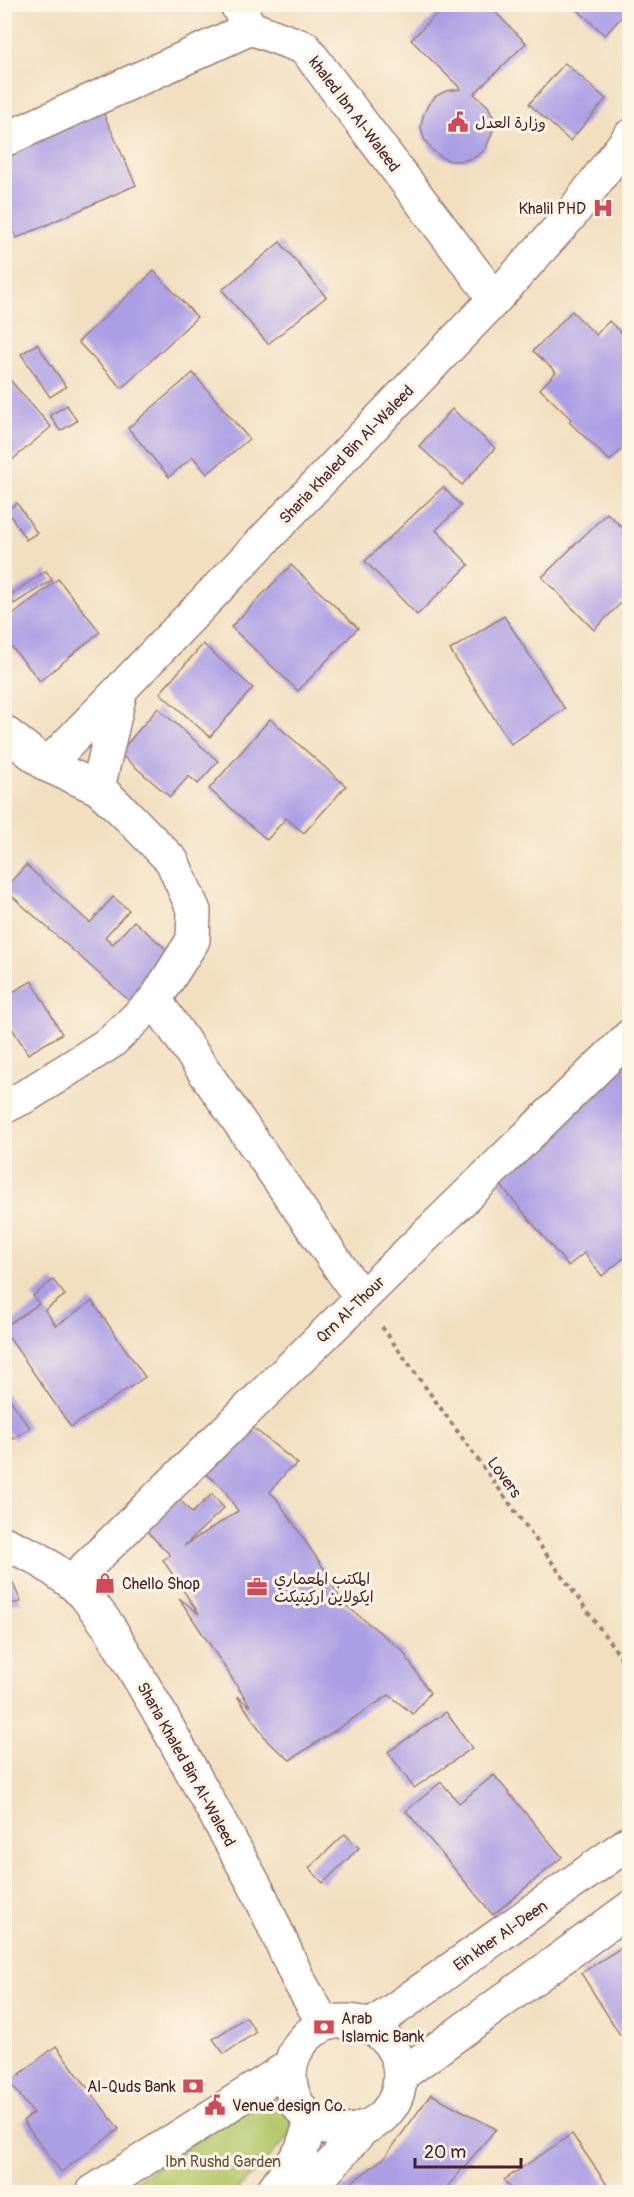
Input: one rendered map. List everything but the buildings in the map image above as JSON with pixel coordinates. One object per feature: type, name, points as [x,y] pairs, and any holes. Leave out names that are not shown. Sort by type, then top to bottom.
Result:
[{"type":"street","name":"khaled Ibn Al-Waleed","points":[[4,140],[244,16],[305,48],[495,299]]},
{"type":"street","name":"Sharia Khaled Bin Al-Waleed","points":[[47,765],[495,299],[570,216],[630,136]]},
{"type":"street","points":[[98,788],[121,689]]},
{"type":"street","points":[[4,732],[47,765],[98,788],[172,861],[195,911],[193,940],[155,1000],[111,1042],[26,1096],[4,1107]]},
{"type":"street","points":[[155,1000],[361,1298]]},
{"type":"street","name":"Qrn Al-Thour","points":[[71,1582],[630,1036]]},
{"type":"street","name":"Sharia Khaled Bin Al-Waleed","points":[[4,1543],[37,1558],[71,1582],[109,1627],[158,1710],[259,1893],[298,1979],[324,2024]]},
{"type":"street","name":"Ein kher Al-Deen","points":[[370,2027],[630,1842]]},
{"type":"street","points":[[400,2076],[630,1908]]},
{"type":"street","points":[[339,2021],[355,2022],[370,2027],[383,2036],[398,2062],[400,2076],[397,2095],[388,2111],[375,2123],[358,2130],[339,2131],[322,2127],[295,2102],[290,2084],[290,2066],[296,2048],[308,2034],[324,2024],[339,2021]]},
{"type":"street","points":[[93,2193],[290,2066]]},
{"type":"street","points":[[272,2193],[300,2151],[312,2120]]},
{"type":"street","points":[[307,2193],[364,2127]]},
{"type":"path","name":"Lovers","points":[[361,1298],[630,1670]]},
{"type":"green space","name":"Ibn Rushd Garden","points":[[274,2099],[287,2106],[292,2121],[289,2137],[235,2192],[119,2192],[259,2100]]},
{"type":"place","name":"وزارة العدل","points":[[458,122]]},
{"type":"place","name":"Khalil PHD","points":[[603,208]]},
{"type":"place","name":"Chello Shop","points":[[105,1583]]},
{"type":"place","name":"المكتب المعماري ايكولاين اركيتيكت","points":[[257,1587]]},
{"type":"place","name":"Arab Islamic Bank","points":[[324,2027]]},
{"type":"place","name":"Al-Quds Bank","points":[[193,2086]]},
{"type":"place","name":"Venue design Co.","points":[[215,2105]]}]
